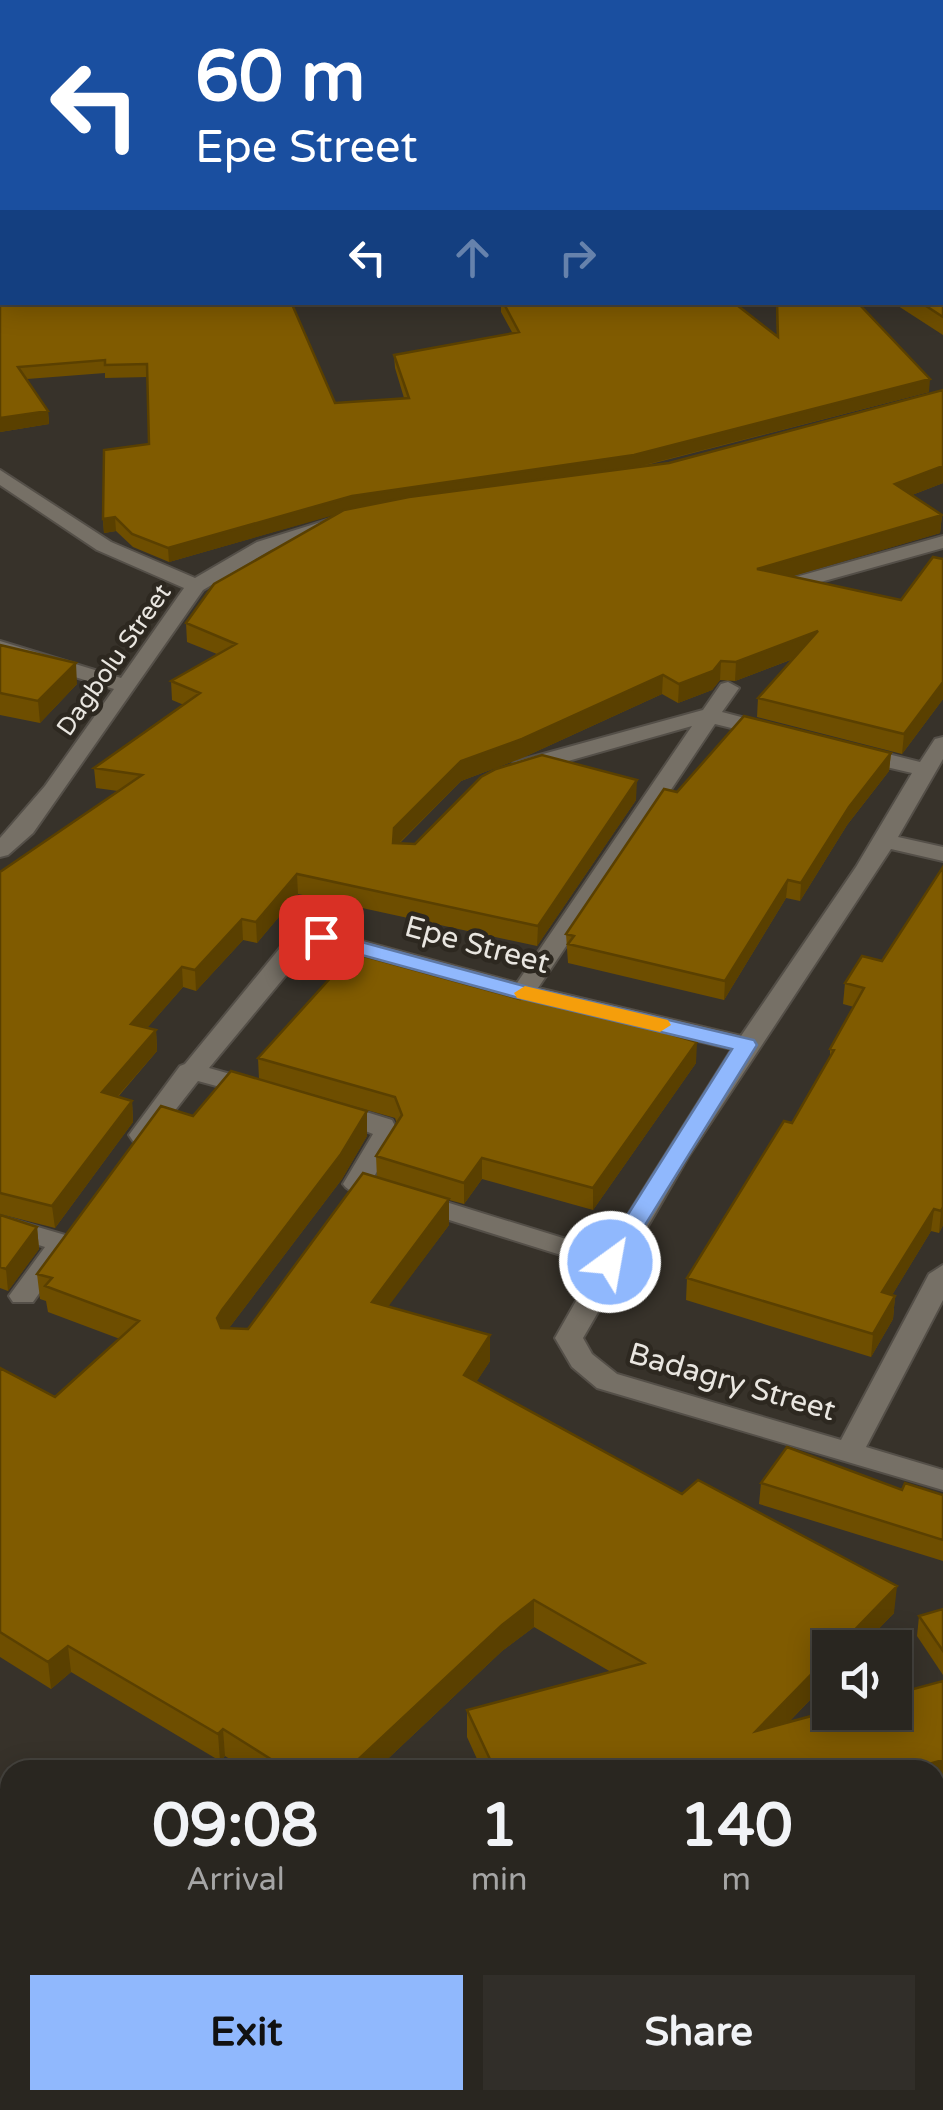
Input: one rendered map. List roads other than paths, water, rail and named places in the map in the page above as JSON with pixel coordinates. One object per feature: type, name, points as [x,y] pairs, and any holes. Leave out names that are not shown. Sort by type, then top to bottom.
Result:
[{"type":"street","points":[[0,476],[104,546],[196,586]]},
{"type":"street","name":"Dagbolu Street","points":[[0,850],[26,828],[53,792],[123,685],[196,586],[264,546],[354,520]]},
{"type":"street","points":[[799,582],[943,542]]},
{"type":"street","points":[[0,647],[123,685]]},
{"type":"street","points":[[522,992],[728,688]]},
{"type":"street","points":[[499,774],[707,716],[797,738]]},
{"type":"street","name":"Badagry Street","points":[[943,744],[923,770],[886,841],[746,1045],[610,1262],[569,1338],[582,1360],[607,1381],[851,1449],[943,1480]]},
{"type":"street","points":[[833,747],[923,770]]},
{"type":"street","points":[[886,841],[943,854]]},
{"type":"street","name":"Epe Street","points":[[189,1071],[292,948],[304,939],[321,937],[522,992],[746,1045]]},
{"type":"street","points":[[132,1149],[189,1071],[383,1126],[386,1134],[334,1214]]},
{"type":"street","points":[[356,1184],[610,1262]]},
{"type":"street","points":[[0,1224],[68,1235],[23,1296]]},
{"type":"street","points":[[851,1449],[943,1274]]}]
